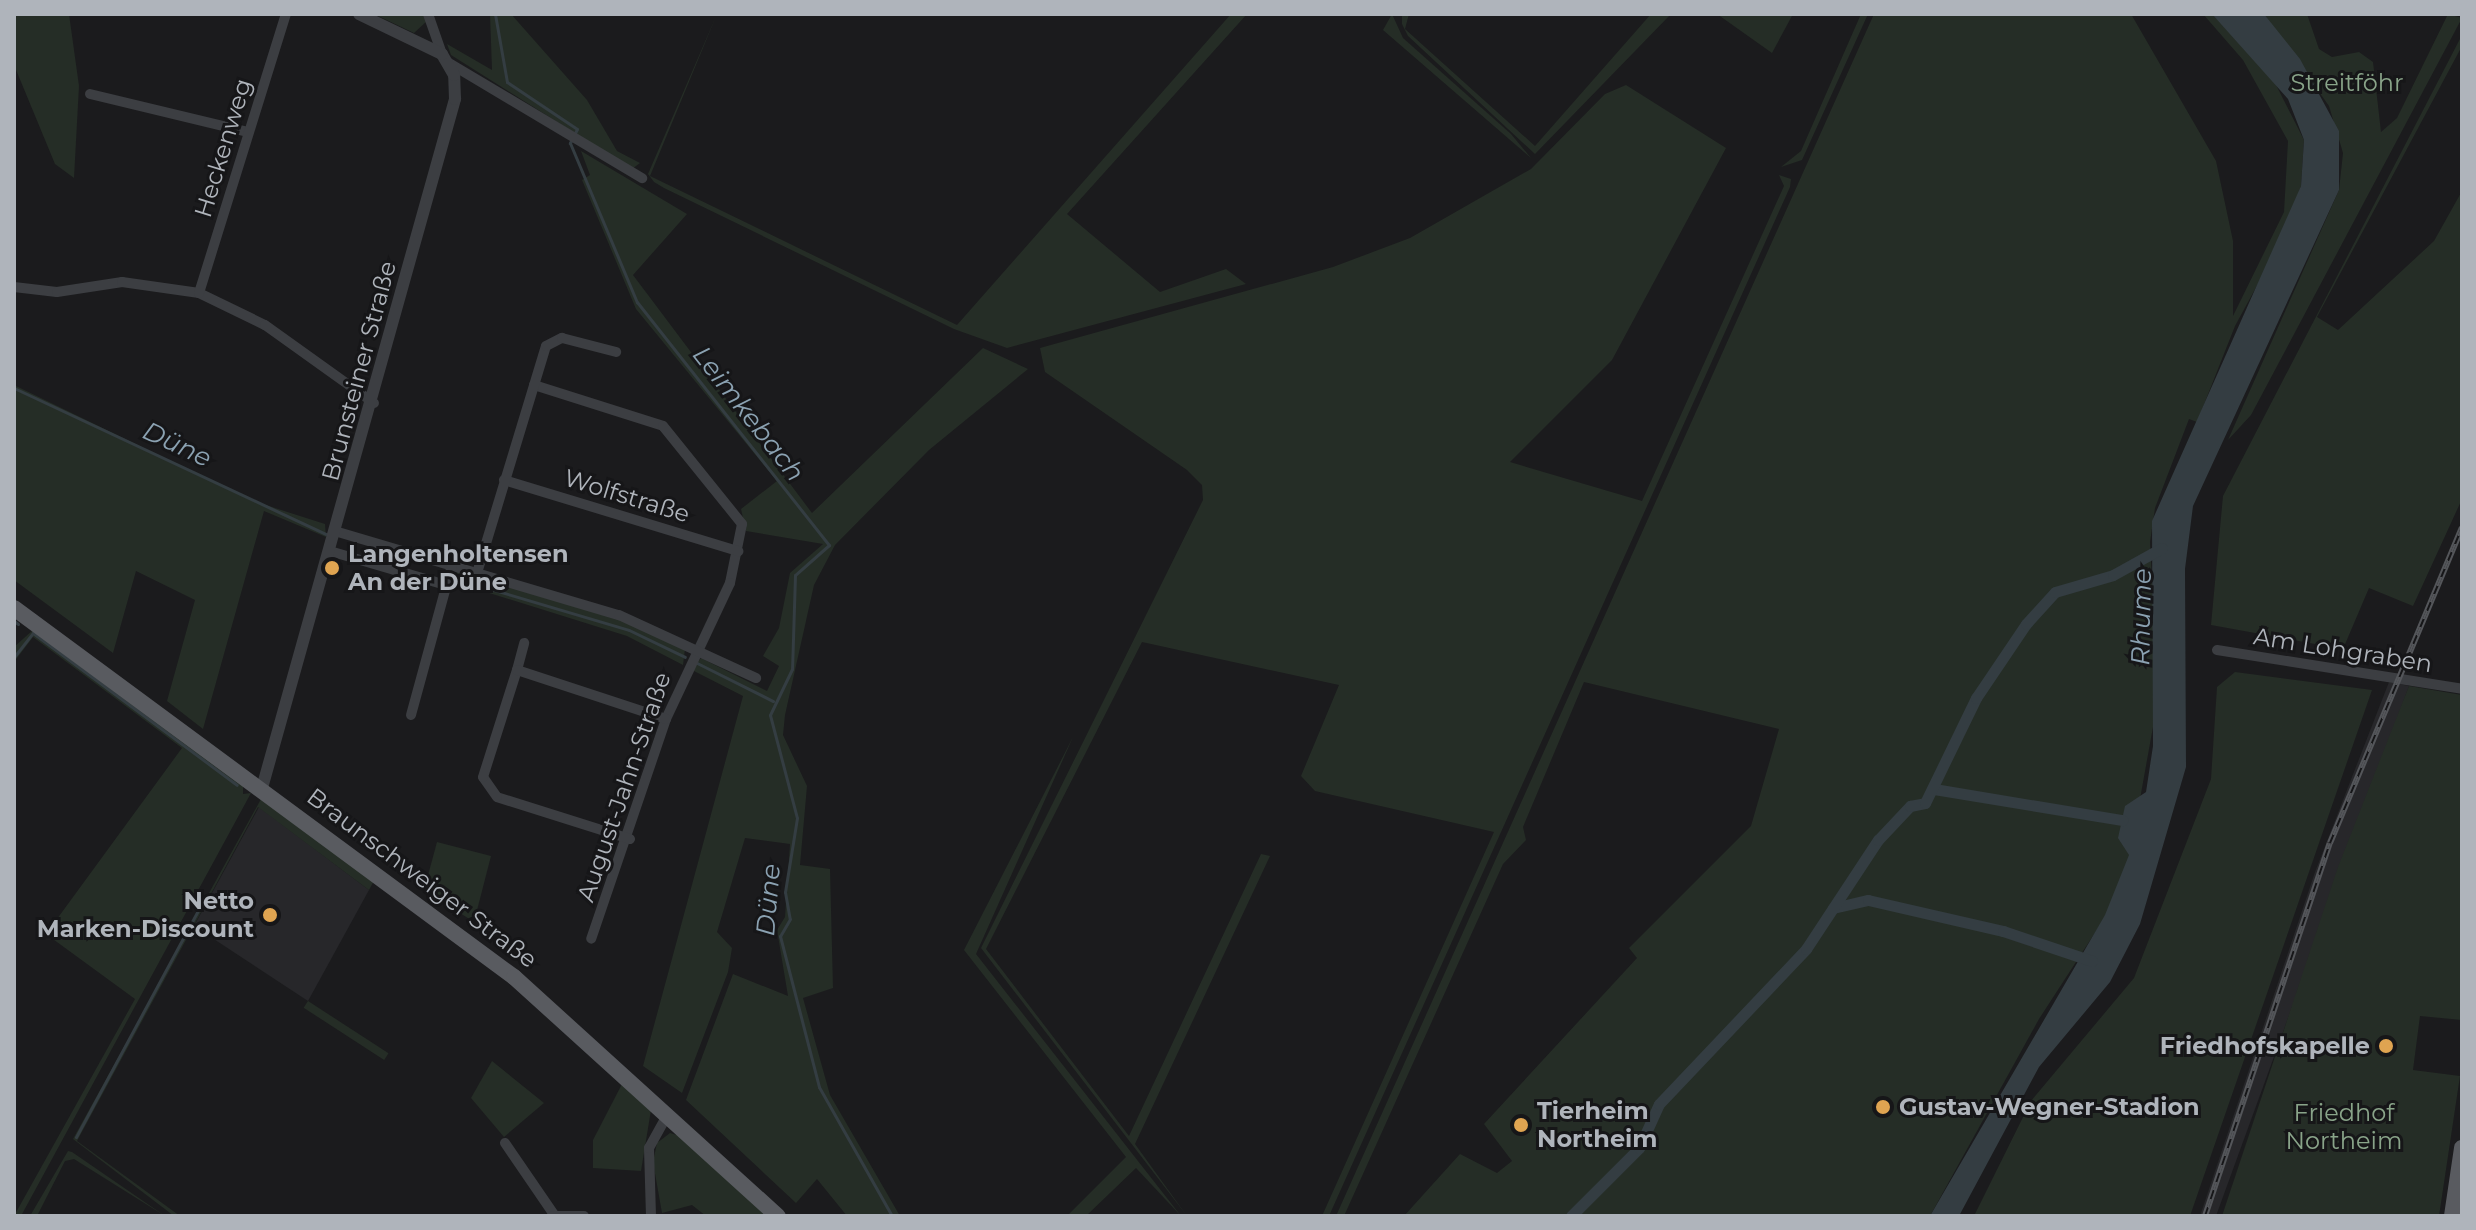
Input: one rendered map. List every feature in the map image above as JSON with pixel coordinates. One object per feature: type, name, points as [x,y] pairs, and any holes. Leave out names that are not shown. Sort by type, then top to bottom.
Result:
[{"type":"main road","name":"Braunschweiger Straße","points":[[14,608],[262,788],[514,977],[778,1216]]},
{"type":"main road","points":[[2452,1216],[2462,1148]]},
{"type":"street","name":"Heckenweg","points":[[199,293],[286,14]]},
{"type":"street","points":[[359,14],[446,59],[642,178]]},
{"type":"street","points":[[428,14],[446,59]]},
{"type":"street","name":"Brunsteiner Straße","points":[[262,788],[333,552],[455,99],[446,59]]},
{"type":"street","points":[[90,94],[248,132]]},
{"type":"street","points":[[14,287],[57,292],[122,282],[199,293],[265,325],[374,403]]},
{"type":"street","points":[[477,573],[534,385],[555,339],[616,352]]},
{"type":"street","points":[[534,385],[667,428],[737,511],[738,551]]},
{"type":"street","name":"Wolfstraße","points":[[504,480],[738,551]]},
{"type":"street","points":[[338,532],[619,615],[756,678]]},
{"type":"street","name":"August-Jahn-Straße","points":[[591,939],[630,839],[666,719],[738,551]]},
{"type":"street","points":[[333,552],[446,585]]},
{"type":"street","points":[[411,715],[452,565]]},
{"type":"street","points":[[524,643],[483,777],[487,790],[630,839]]},
{"type":"street","name":"Am Lohgraben","points":[[2217,650],[2462,689]]},
{"type":"street","points":[[517,670],[666,719]]},
{"type":"street","points":[[651,1216],[649,1148],[667,1115]]},
{"type":"street","points":[[505,1143],[554,1216],[584,1216]]},
{"type":"shaded area","points":[[2212,14],[2264,14],[2300,59],[2339,131],[2339,190],[2193,506],[2185,569],[2186,767],[2140,924],[2110,982],[2039,1067],[1959,1216],[1930,1216],[2105,915],[2129,855],[2118,838],[2125,806],[2146,792],[2153,746],[2152,521],[2301,186],[2304,140],[2288,99]]},
{"type":"shaded area","points":[[2389,682],[2409,686],[2216,1216],[2200,1216],[2315,872]]},
{"type":"shaded area","points":[[259,807],[369,890],[308,1001],[194,926]]},
{"type":"green space","points":[[14,14],[69,14],[79,86],[74,178],[55,164],[14,65]]},
{"type":"green space","points":[[374,14],[424,14],[427,21],[414,33]]},
{"type":"green space","points":[[490,14],[511,14],[587,100],[617,151],[640,163],[632,169],[451,55],[447,44],[492,70]]},
{"type":"green space","points":[[717,14],[650,176],[957,325],[1231,14],[1247,14],[1067,214],[1160,292],[1226,269],[1246,284],[1007,348],[954,329],[664,188],[654,182],[648,174]]},
{"type":"green space","points":[[1392,14],[1403,38],[1511,134],[1531,158],[1383,30]]},
{"type":"green space","points":[[1402,14],[1409,14],[1405,29],[1535,146],[1651,14],[1671,14],[1535,154],[1408,36],[1402,24]]},
{"type":"green space","points":[[1717,14],[1793,14],[1772,53]]},
{"type":"green space","points":[[1861,14],[1868,14],[1802,160],[1781,167],[1801,151]]},
{"type":"green space","points":[[1874,14],[2131,14],[2216,161],[2233,241],[2233,316],[2284,212],[2288,141],[2243,60],[2203,14],[2212,14],[2271,75],[2304,140],[2301,186],[2284,236],[2235,326],[2197,422],[2189,419],[2155,508],[2150,542],[2158,699],[2124,888],[2039,1019],[1930,1216],[1404,1216],[1460,1154],[1497,1173],[1512,1161],[1484,1124],[1637,958],[1629,948],[1751,826],[1779,729],[1584,682],[1523,827],[1526,840],[1503,864],[1344,1216],[1336,1216]]},
{"type":"green space","name":"Streitföhr","points":[[2264,14],[2307,14],[2319,49],[2332,57],[2359,52],[2373,62],[2381,132],[2397,118],[2448,14],[2462,18],[2251,415],[2228,440],[2339,190],[2343,153],[2329,106]]},
{"type":"green space","points":[[2462,35],[2462,46],[2317,317],[2338,330],[2434,241],[2462,191],[2462,499],[2413,606],[2369,588],[2343,649],[2211,625],[2223,496]]},
{"type":"green space","points":[[1626,85],[1726,148],[1612,360],[1510,462],[1642,501],[1784,186],[1779,175],[1791,179],[1790,187],[1329,1216],[1322,1216],[1494,832],[1315,791],[1301,776],[1339,685],[1142,642],[986,949],[1129,1136],[1261,854],[1270,856],[1135,1144],[1187,1216],[981,948],[1203,500],[1202,485],[1187,470],[1045,372],[1040,348],[1333,267],[1410,238],[1531,169],[1605,94]]},
{"type":"green space","points":[[581,151],[687,214],[633,275],[812,513],[983,348],[1028,369],[929,450],[835,545],[814,585],[785,715],[783,735],[807,786],[800,865],[830,869],[833,988],[803,998],[830,1095],[900,1216],[847,1216],[817,1179],[796,1203],[686,1100],[733,974],[788,996],[777,930],[785,917],[790,844],[745,838],[717,932],[732,948],[728,972],[682,1093],[643,1066],[743,696],[692,670],[701,658],[767,691],[779,666],[763,656],[779,628],[790,573],[823,544],[746,531],[741,509],[777,481],[636,309],[582,180],[590,175]]},
{"type":"green space","points":[[14,385],[253,501],[325,524],[326,537],[264,511],[203,729],[167,701],[195,600],[136,571],[113,653],[14,580]]},
{"type":"green space","points":[[457,571],[628,622],[685,649],[683,665],[627,636],[454,582]]},
{"type":"green space","points":[[33,630],[243,786],[243,794],[251,793],[21,1216],[14,1216],[135,999],[46,934],[182,748],[33,637],[14,662],[14,647]]},
{"type":"green space","points":[[2235,672],[2372,690],[2190,1216],[1974,1216],[2031,1101],[2134,978],[2211,779],[2217,687]]},
{"type":"green space","name":"Friedhof Northeim","points":[[2409,686],[2462,695],[2462,1020],[2420,1016],[2413,1070],[2460,1076],[2439,1216],[2222,1216],[2338,867]]},
{"type":"green space","points":[[1073,737],[976,954],[1181,1216],[1136,1168],[1086,1216],[1067,1216],[1126,1157],[964,950]]},
{"type":"green space","points":[[261,799],[375,879],[369,890],[258,807],[77,1141],[180,1216],[174,1216],[73,1139]]},
{"type":"green space","points":[[437,842],[491,856],[474,922],[424,890]]},
{"type":"green space","points":[[308,1001],[389,1053],[384,1060],[304,1008]]},
{"type":"green space","points":[[492,1061],[544,1103],[504,1137],[471,1098]]},
{"type":"green space","points":[[622,1084],[651,1110],[641,1171],[593,1168],[593,1140]]},
{"type":"green space","points":[[670,1133],[680,1136],[769,1216],[706,1216],[692,1205],[662,1213],[653,1162],[657,1143]]},
{"type":"green space","points":[[68,1151],[165,1216],[74,1159],[65,1161],[37,1216],[30,1216]]},
{"type":"waterway","name":"Leimkebach","points":[[495,14],[507,82],[577,129],[570,143],[637,302],[829,545],[795,575],[792,669],[770,715],[797,818],[785,892],[790,919],[780,936],[819,1087],[892,1216]]},
{"type":"waterway","name":"Düne","points":[[14,388],[325,534]]},
{"type":"waterway","name":"Rhume","points":[[1571,1216],[1639,1148],[1659,1104],[1806,949],[1878,840],[1910,806],[1925,803],[1976,698],[2026,624],[2055,592],[2113,575],[2162,548]]},
{"type":"waterway","name":"Düne","points":[[457,579],[629,630],[685,657]]},
{"type":"waterway","points":[[14,621],[18,624]]},
{"type":"waterway","points":[[14,657],[33,633],[237,785]]},
{"type":"waterway","name":"Düne","points":[[697,663],[773,701]]},
{"type":"waterway","points":[[1934,789],[2122,820]]},
{"type":"waterway","points":[[76,1137],[204,899]]},
{"type":"waterway","points":[[1833,908],[1868,900],[2003,931],[2092,961]]},
{"type":"railway","points":[[2205,1216],[2330,843],[2462,527]]},
{"type":"place","name":"Langenholtensen An der Düne","points":[[332,568]]},
{"type":"place","name":"Netto Marken-Discount","points":[[270,915]]},
{"type":"place","name":"Friedhofskapelle","points":[[2386,1046]]},
{"type":"place","name":"Gustav-Wegner-Stadion","points":[[1883,1107]]},
{"type":"place","name":"Tierheim Northeim","points":[[1521,1125]]}]
